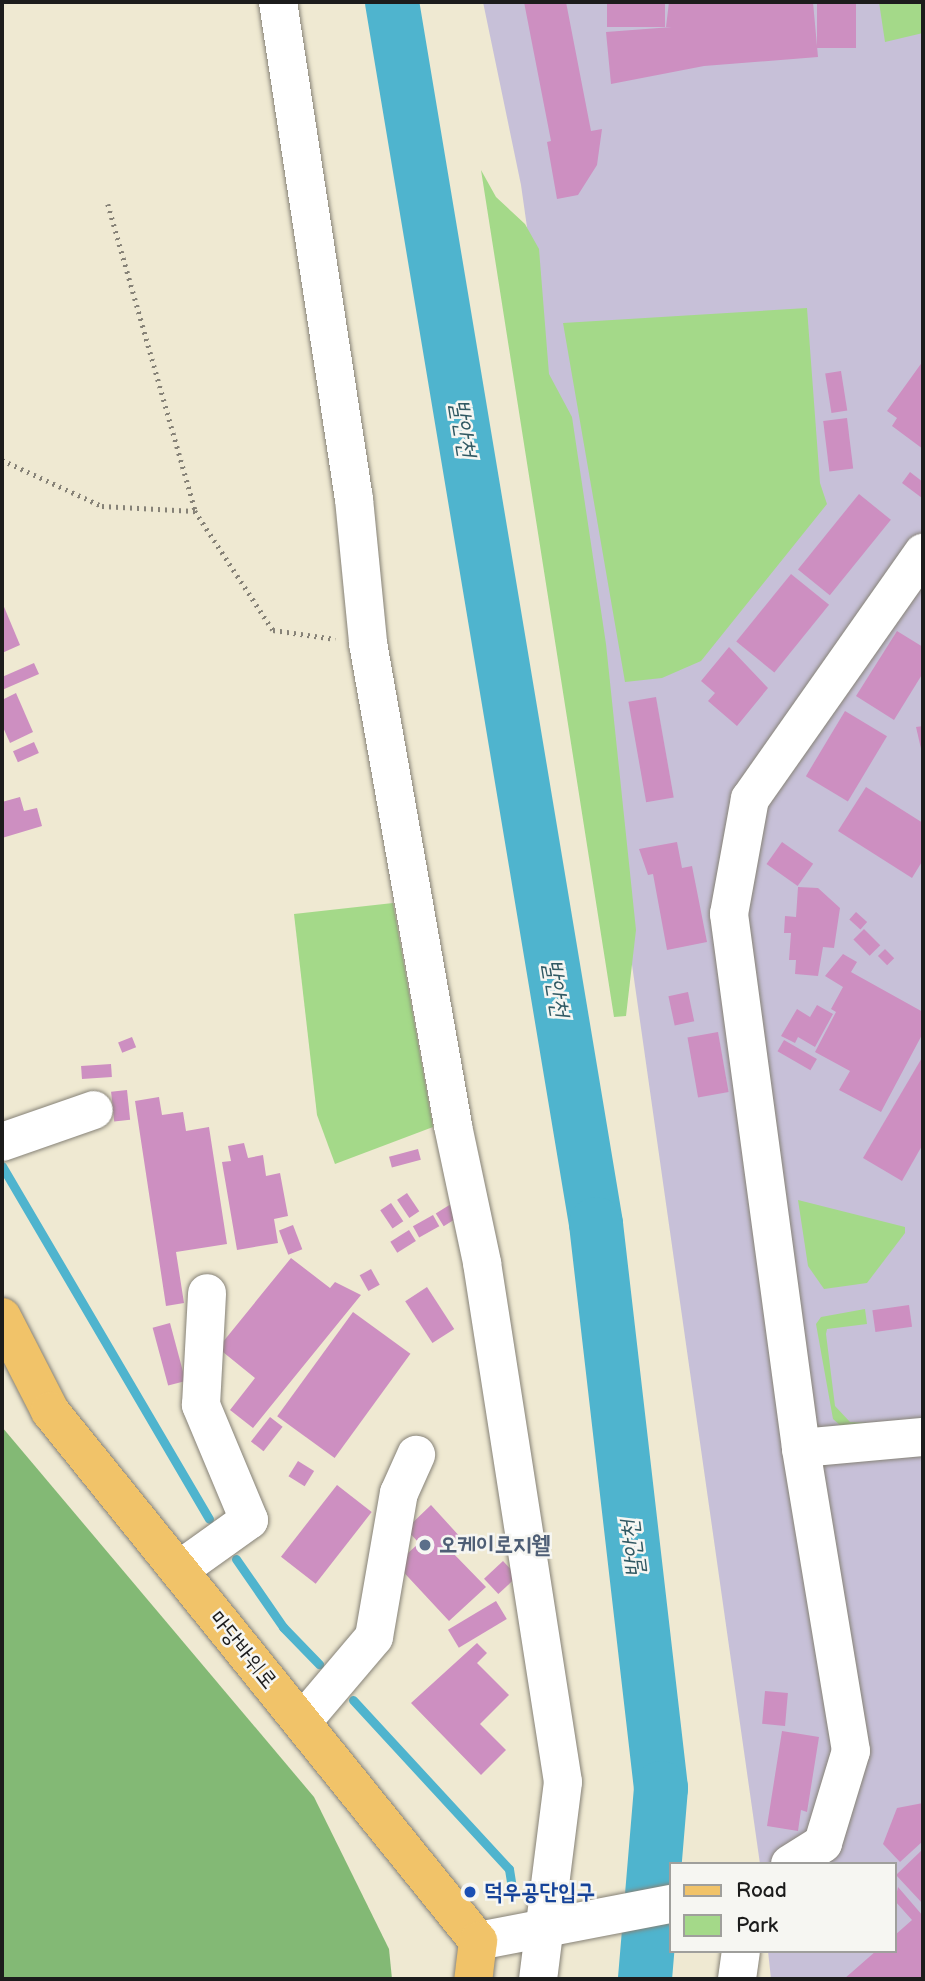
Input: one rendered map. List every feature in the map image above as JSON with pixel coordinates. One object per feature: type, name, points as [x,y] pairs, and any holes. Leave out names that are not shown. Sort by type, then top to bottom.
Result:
[{"type":"main road","name":"마당바위로","points":[[2,1317],[50,1411],[478,1941]]},
{"type":"main road","points":[[473,1979],[478,1941]]},
{"type":"street","points":[[278,2],[354,499],[368,643],[453,1126],[482,1263],[563,1782],[538,1979]]},
{"type":"street","points":[[793,1862],[822,1843],[851,1751],[801,1448],[729,914],[750,799],[923,553]]},
{"type":"street","points":[[2,1142],[94,1110]]},
{"type":"street","points":[[179,1570],[249,1520],[201,1405],[206,1293]]},
{"type":"street","points":[[801,1448],[923,1437]]},
{"type":"street","points":[[302,1722],[374,1637],[398,1493],[416,1455]]},
{"type":"street","points":[[478,1941],[584,1917],[670,1904]]},
{"type":"street","points":[[737,1979],[741,1953]]},
{"type":"path","points":[[108,204],[195,511],[274,630],[368,643]]},
{"type":"path","points":[[2,460],[102,506],[195,511]]},
{"type":"shaded area","points":[[483,2],[923,2],[923,1979],[771,1979],[768,1953],[897,1953],[897,1862],[760,1862],[521,185]]},
{"type":"green space","points":[[879,2],[923,2],[923,33],[885,42]]},
{"type":"green space","points":[[481,170],[496,197],[525,224],[539,249],[549,374],[572,417],[606,644],[636,930],[626,1016],[614,1017]]},
{"type":"green space","points":[[807,308],[820,483],[827,504],[701,661],[662,678],[625,682],[563,323]]},
{"type":"green space","points":[[393,903],[433,1127],[335,1164],[317,1115],[294,914]]},
{"type":"green space","points":[[798,1200],[905,1227],[905,1233],[867,1283],[824,1289],[808,1266]]},
{"type":"green space","points":[[865,1309],[867,1324],[827,1329],[826,1334],[835,1406],[850,1422],[869,1423],[842,1427],[833,1419],[816,1324],[821,1317]]},
{"type":"green space","points":[[2,1427],[314,1797],[389,1949],[392,1979],[2,1979]]},
{"type":"building","points":[[524,2],[566,2],[591,131],[602,129],[597,165],[578,195],[557,199],[547,142],[551,141]]},
{"type":"building","points":[[607,2],[665,2],[665,27],[607,27]]},
{"type":"building","points":[[669,2],[813,2],[818,57],[704,66],[611,84],[606,32],[672,27],[666,27]]},
{"type":"building","points":[[817,2],[856,2],[856,48],[817,48]]},
{"type":"building","points":[[923,361],[923,449],[892,426],[897,418],[887,411]]},
{"type":"building","points":[[841,371],[847,411],[831,413],[825,374]]},
{"type":"building","points":[[847,418],[853,469],[829,472],[823,421]]},
{"type":"building","points":[[910,472],[923,482],[922,498],[902,483]]},
{"type":"building","points":[[859,494],[891,520],[830,595],[798,569]]},
{"type":"building","points":[[791,574],[829,605],[774,672],[736,642]]},
{"type":"building","points":[[2,602],[20,645],[2,653]]},
{"type":"building","points":[[897,631],[923,647],[923,673],[894,720],[856,696]]},
{"type":"building","points":[[729,647],[768,688],[737,726],[708,701],[715,693],[701,681]]},
{"type":"building","points":[[34,663],[39,674],[2,690],[2,677]]},
{"type":"building","points":[[16,693],[33,732],[10,743],[2,725],[2,700]]},
{"type":"building","points":[[656,697],[674,797],[646,802],[628,702]]},
{"type":"building","points":[[845,711],[887,736],[848,801],[806,776]]},
{"type":"building","points":[[923,726],[923,752],[922,753],[916,727]]},
{"type":"building","points":[[34,742],[39,753],[18,762],[13,751]]},
{"type":"building","points":[[866,787],[923,823],[923,860],[912,878],[838,831]]},
{"type":"building","points":[[20,797],[24,811],[37,808],[42,826],[2,838],[2,802]]},
{"type":"building","points":[[677,842],[682,868],[692,866],[707,942],[667,950],[653,874],[648,875],[639,849]]},
{"type":"building","points":[[782,842],[813,864],[798,886],[767,864]]},
{"type":"building","points":[[798,887],[818,888],[840,908],[834,948],[823,947],[818,976],[795,974],[796,960],[789,960],[791,933],[784,933],[785,916],[796,917]]},
{"type":"building","points":[[856,912],[867,922],[860,929],[849,919]]},
{"type":"building","points":[[864,929],[880,945],[870,956],[853,940]]},
{"type":"building","points":[[885,949],[894,958],[887,965],[878,956]]},
{"type":"building","points":[[843,954],[857,962],[851,972],[923,1012],[923,1033],[881,1112],[839,1090],[850,1071],[815,1052],[836,1012],[831,1009],[843,987],[825,976]]},
{"type":"building","points":[[688,992],[694,1021],[675,1026],[668,996]]},
{"type":"building","points":[[817,1005],[833,1014],[815,1047],[798,1037],[795,1043],[781,1036],[797,1009],[810,1017]]},
{"type":"building","points":[[718,1032],[729,1092],[698,1097],[687,1037]]},
{"type":"building","points":[[132,1037],[136,1047],[122,1053],[118,1043]]},
{"type":"building","points":[[784,1040],[817,1059],[810,1070],[778,1051]]},
{"type":"building","points":[[923,1056],[923,1144],[902,1181],[863,1158]]},
{"type":"building","points":[[111,1064],[112,1077],[82,1079],[81,1066]]},
{"type":"building","points":[[127,1090],[130,1120],[114,1122],[111,1092]]},
{"type":"building","points":[[159,1097],[162,1115],[183,1112],[186,1131],[209,1127],[227,1244],[176,1252],[184,1303],[166,1306],[135,1101]]},
{"type":"building","points":[[244,1143],[248,1158],[263,1155],[266,1176],[280,1173],[288,1216],[274,1219],[278,1243],[237,1250],[222,1162],[231,1161],[228,1146]]},
{"type":"building","points":[[418,1149],[421,1160],[392,1167],[389,1157]]},
{"type":"building","points":[[407,1193],[419,1211],[409,1218],[397,1200]]},
{"type":"building","points":[[391,1203],[403,1221],[393,1229],[380,1210]]},
{"type":"building","points":[[451,1204],[459,1217],[444,1226],[436,1214]]},
{"type":"building","points":[[433,1215],[439,1226],[419,1238],[413,1226]]},
{"type":"building","points":[[293,1225],[302,1249],[288,1255],[279,1230]]},
{"type":"building","points":[[409,1230],[416,1241],[397,1253],[390,1242]]},
{"type":"building","points":[[291,1258],[330,1288],[335,1282],[361,1295],[253,1428],[230,1410],[255,1378],[218,1348]]},
{"type":"building","points":[[371,1269],[380,1285],[368,1291],[360,1275]]},
{"type":"building","points":[[427,1287],[454,1329],[432,1343],[405,1301]]},
{"type":"building","points":[[909,1305],[912,1327],[875,1332],[872,1310]]},
{"type":"building","points":[[353,1312],[410,1354],[335,1458],[277,1416]]},
{"type":"building","points":[[170,1323],[186,1381],[168,1386],[153,1328]]},
{"type":"building","points":[[270,1417],[283,1427],[264,1451],[251,1441]]},
{"type":"building","points":[[298,1461],[314,1471],[305,1486],[288,1476]]},
{"type":"building","points":[[337,1485],[372,1512],[316,1584],[281,1557]]},
{"type":"building","points":[[431,1505],[462,1539],[450,1550],[486,1587],[449,1621],[396,1564],[419,1543],[406,1529]]},
{"type":"building","points":[[503,1561],[517,1576],[498,1594],[484,1579]]},
{"type":"building","points":[[496,1601],[507,1619],[459,1648],[448,1630]]},
{"type":"building","points":[[477,1643],[487,1653],[477,1663],[509,1695],[480,1724],[506,1750],[481,1775],[411,1703]]},
{"type":"building","points":[[765,1691],[788,1693],[785,1726],[762,1724]]},
{"type":"building","points":[[782,1731],[819,1737],[807,1812],[801,1810],[798,1831],[767,1826]]},
{"type":"building","points":[[923,1803],[923,1841],[900,1862],[883,1844],[897,1808]]},
{"type":"building","points":[[923,1849],[923,1904],[897,1876]]},
{"type":"building","points":[[898,1887],[923,1916],[923,1979],[844,1979],[874,1953],[897,1953],[897,1933],[912,1920],[897,1903]]},
{"type":"waterway","name":"발안천","points":[[392,2],[596,1224],[661,1788],[645,1979]]},
{"type":"waterway","points":[[2,1166],[209,1519]]},
{"type":"waterway","points":[[236,1559],[283,1627],[319,1664]]},
{"type":"waterway","points":[[353,1700],[509,1869],[513,1894]]},
{"type":"place","name":"오케이로지웰","points":[[425,1545]]},
{"type":"place","name":"덕우공단입구","points":[[470,1892]]}]
